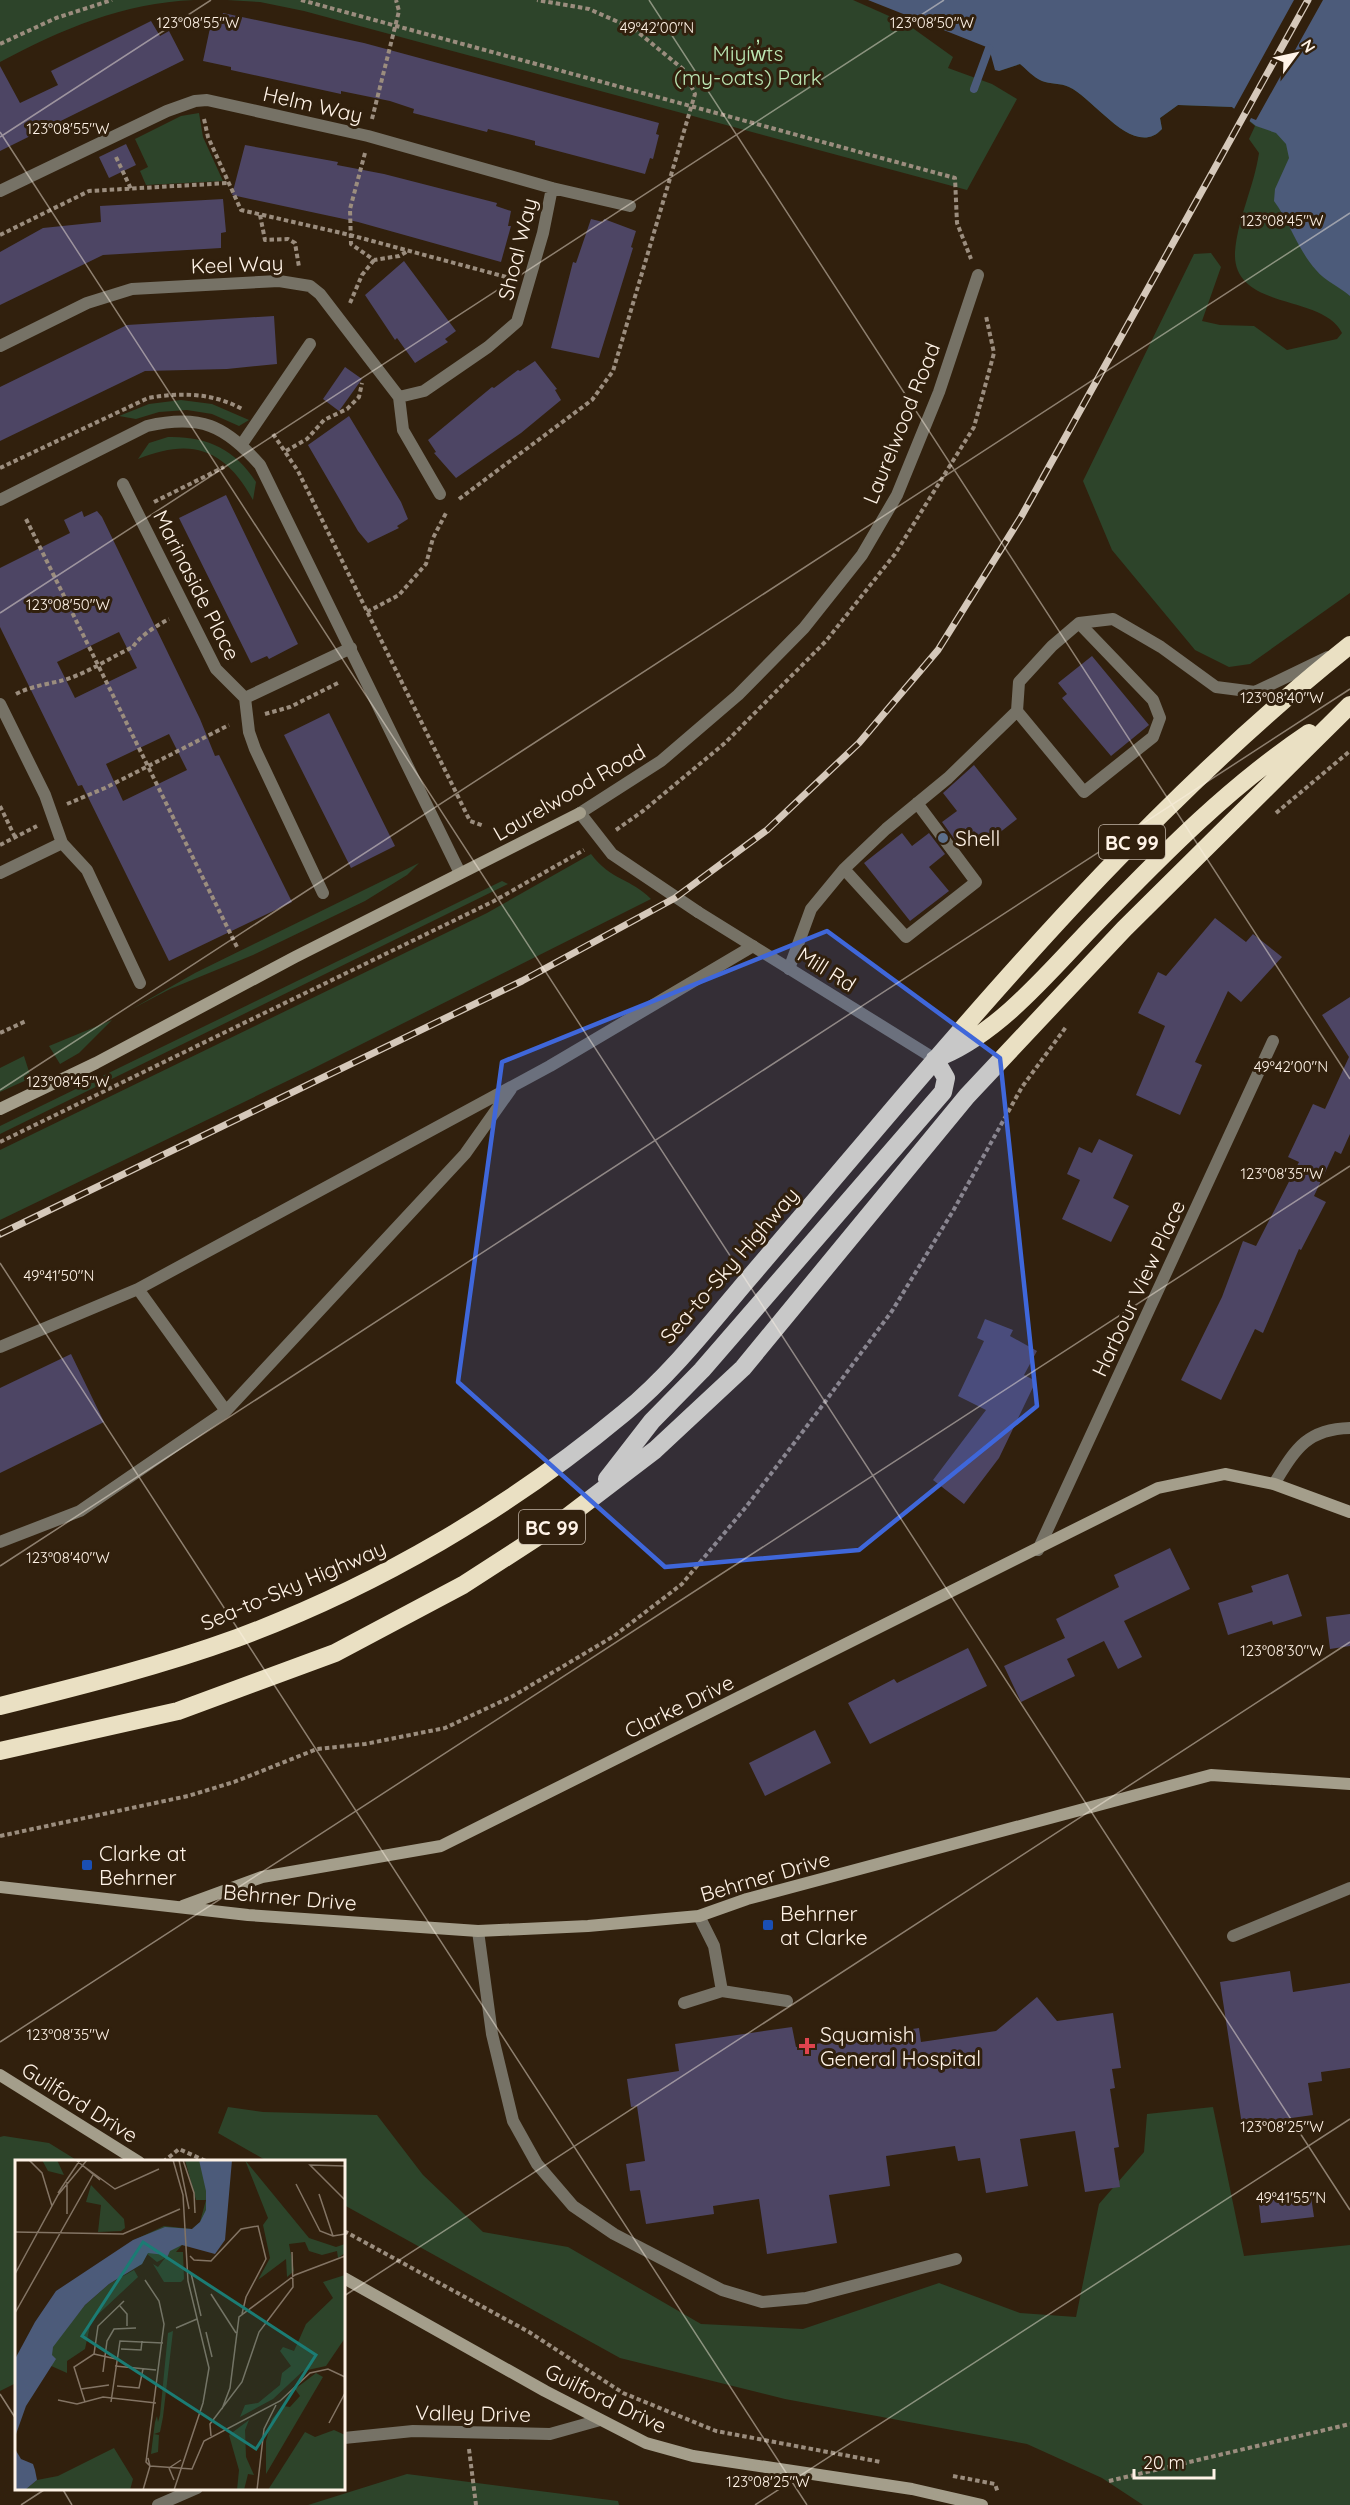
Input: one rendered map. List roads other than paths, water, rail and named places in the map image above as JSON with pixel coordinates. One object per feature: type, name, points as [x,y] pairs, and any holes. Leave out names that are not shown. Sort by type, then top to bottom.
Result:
[{"type":"highway","name":"Sea-to-Sky Highway","points":[[0,1706],[118,1677],[238,1637],[376,1578],[512,1497],[626,1411],[701,1335],[935,1059],[1128,846],[1262,719],[1348,647]]},
{"type":"highway","points":[[595,1496],[652,1421],[702,1370],[943,1092],[946,1078],[935,1059],[961,1048],[981,1035],[1038,982],[1175,842],[1231,791],[1264,763],[1350,705]]},
{"type":"highway","name":"BC 99","points":[[0,1751],[178,1711],[335,1653],[463,1585],[595,1496],[655,1450],[743,1368],[967,1096],[1124,929],[1350,705]]},
{"type":"street","name":"Helm Way","points":[[0,191],[167,111],[195,101],[207,100],[368,136],[552,188],[630,206]]},
{"type":"street","name":"Shoal Way","points":[[399,397],[424,391],[488,347],[516,322],[543,233],[552,188]]},
{"type":"street","name":"Laurelwood Road","points":[[0,1108],[96,1063],[580,813],[661,761],[738,695],[804,628],[856,563],[897,495],[939,392],[978,275]]},
{"type":"street","name":"Keel Way","points":[[0,346],[87,303],[132,289],[256,282],[299,282],[310,286],[320,294],[399,397]]},
{"type":"street","points":[[242,444],[310,344]]},
{"type":"street","points":[[399,397],[403,430],[440,494]]},
{"type":"street","points":[[0,500],[147,426],[174,420],[200,422],[223,430],[242,444],[260,465],[460,873]]},
{"type":"street","name":"Marinaside Place","points":[[123,483],[216,669],[245,698]]},
{"type":"street","points":[[789,969],[811,909],[844,869],[1017,711],[1019,682],[1052,646],[1079,623],[1113,619],[1161,647],[1216,687],[1255,692],[1348,647]]},
{"type":"street","points":[[1017,711],[1084,792],[1153,737],[1160,718],[1153,700],[1079,623]]},
{"type":"street","points":[[323,893],[255,749],[249,732],[245,698],[351,648]]},
{"type":"street","points":[[0,704],[45,795],[62,843],[87,870],[140,983]]},
{"type":"street","points":[[844,869],[906,937],[976,882],[917,803]]},
{"type":"street","name":"Mill Rd","points":[[580,813],[612,854],[698,912],[935,1059]]},
{"type":"street","points":[[0,873],[62,843]]},
{"type":"street","points":[[0,1347],[138,1289],[514,1086],[753,946]]},
{"type":"street","name":"Harbour View Place","points":[[1038,1550],[1273,1041]]},
{"type":"street","points":[[0,1542],[80,1511],[226,1411],[465,1154],[514,1086]]},
{"type":"street","points":[[138,1289],[226,1411]]},
{"type":"street","points":[[1274,1484],[1296,1449],[1310,1437],[1329,1430],[1350,1428]]},
{"type":"street","name":"Clarke Drive","points":[[0,1887],[179,1907],[262,1877],[441,1846],[1038,1550],[1158,1488],[1225,1474],[1274,1484],[1350,1512]]},
{"type":"street","name":"Behrner Drive","points":[[179,1907],[478,1931],[588,1926],[699,1916],[759,1896],[1211,1775],[1350,1784]]},
{"type":"street","points":[[1233,1936],[1350,1888]]},
{"type":"street","points":[[699,1916],[714,1946],[722,1991]]},
{"type":"street","points":[[478,1931],[492,2034],[513,2121],[537,2164],[573,2206],[597,2223],[722,2290],[762,2302],[806,2298],[956,2259]]},
{"type":"street","points":[[684,2003],[722,1991],[787,2001]]},
{"type":"street","name":"Guilford Drive","points":[[0,2075],[136,2160]]},
{"type":"street","name":"Guilford Drive","points":[[345,2279],[600,2420],[646,2443],[693,2456],[912,2489],[982,2505]]},
{"type":"street","name":"Valley Drive","points":[[345,2438],[413,2431],[550,2434],[600,2420]]},
{"type":"street","points":[[159,2505],[193,2490]]},
{"type":"water","points":[[868,0],[1350,0],[1350,296],[1316,270],[1274,201],[1275,189],[1289,158],[1286,144],[1276,133],[1256,126],[1232,107],[1178,105],[1160,118],[1162,129],[1151,137],[1139,137],[1114,124],[1069,87],[1039,80],[1020,64],[999,71],[995,70],[989,48]]},
{"type":"waterway","points":[[974,89],[989,48]]},
{"type":"railway","points":[[0,1234],[522,981],[675,898],[767,830],[859,743],[938,650],[1021,517],[1308,0]]},
{"type":"place","name":"Shell","points":[[943,838]]},
{"type":"place","name":"Clarke at Behrner","points":[[87,1865]]},
{"type":"place","name":"Behrner at Clarke","points":[[768,1925]]},
{"type":"place","name":"Squamish General Hospital","points":[[807,2046]]},
{"type":"park label","name":"Miyíw̓ts (my-oats) Park","points":[[748,65]]}]
